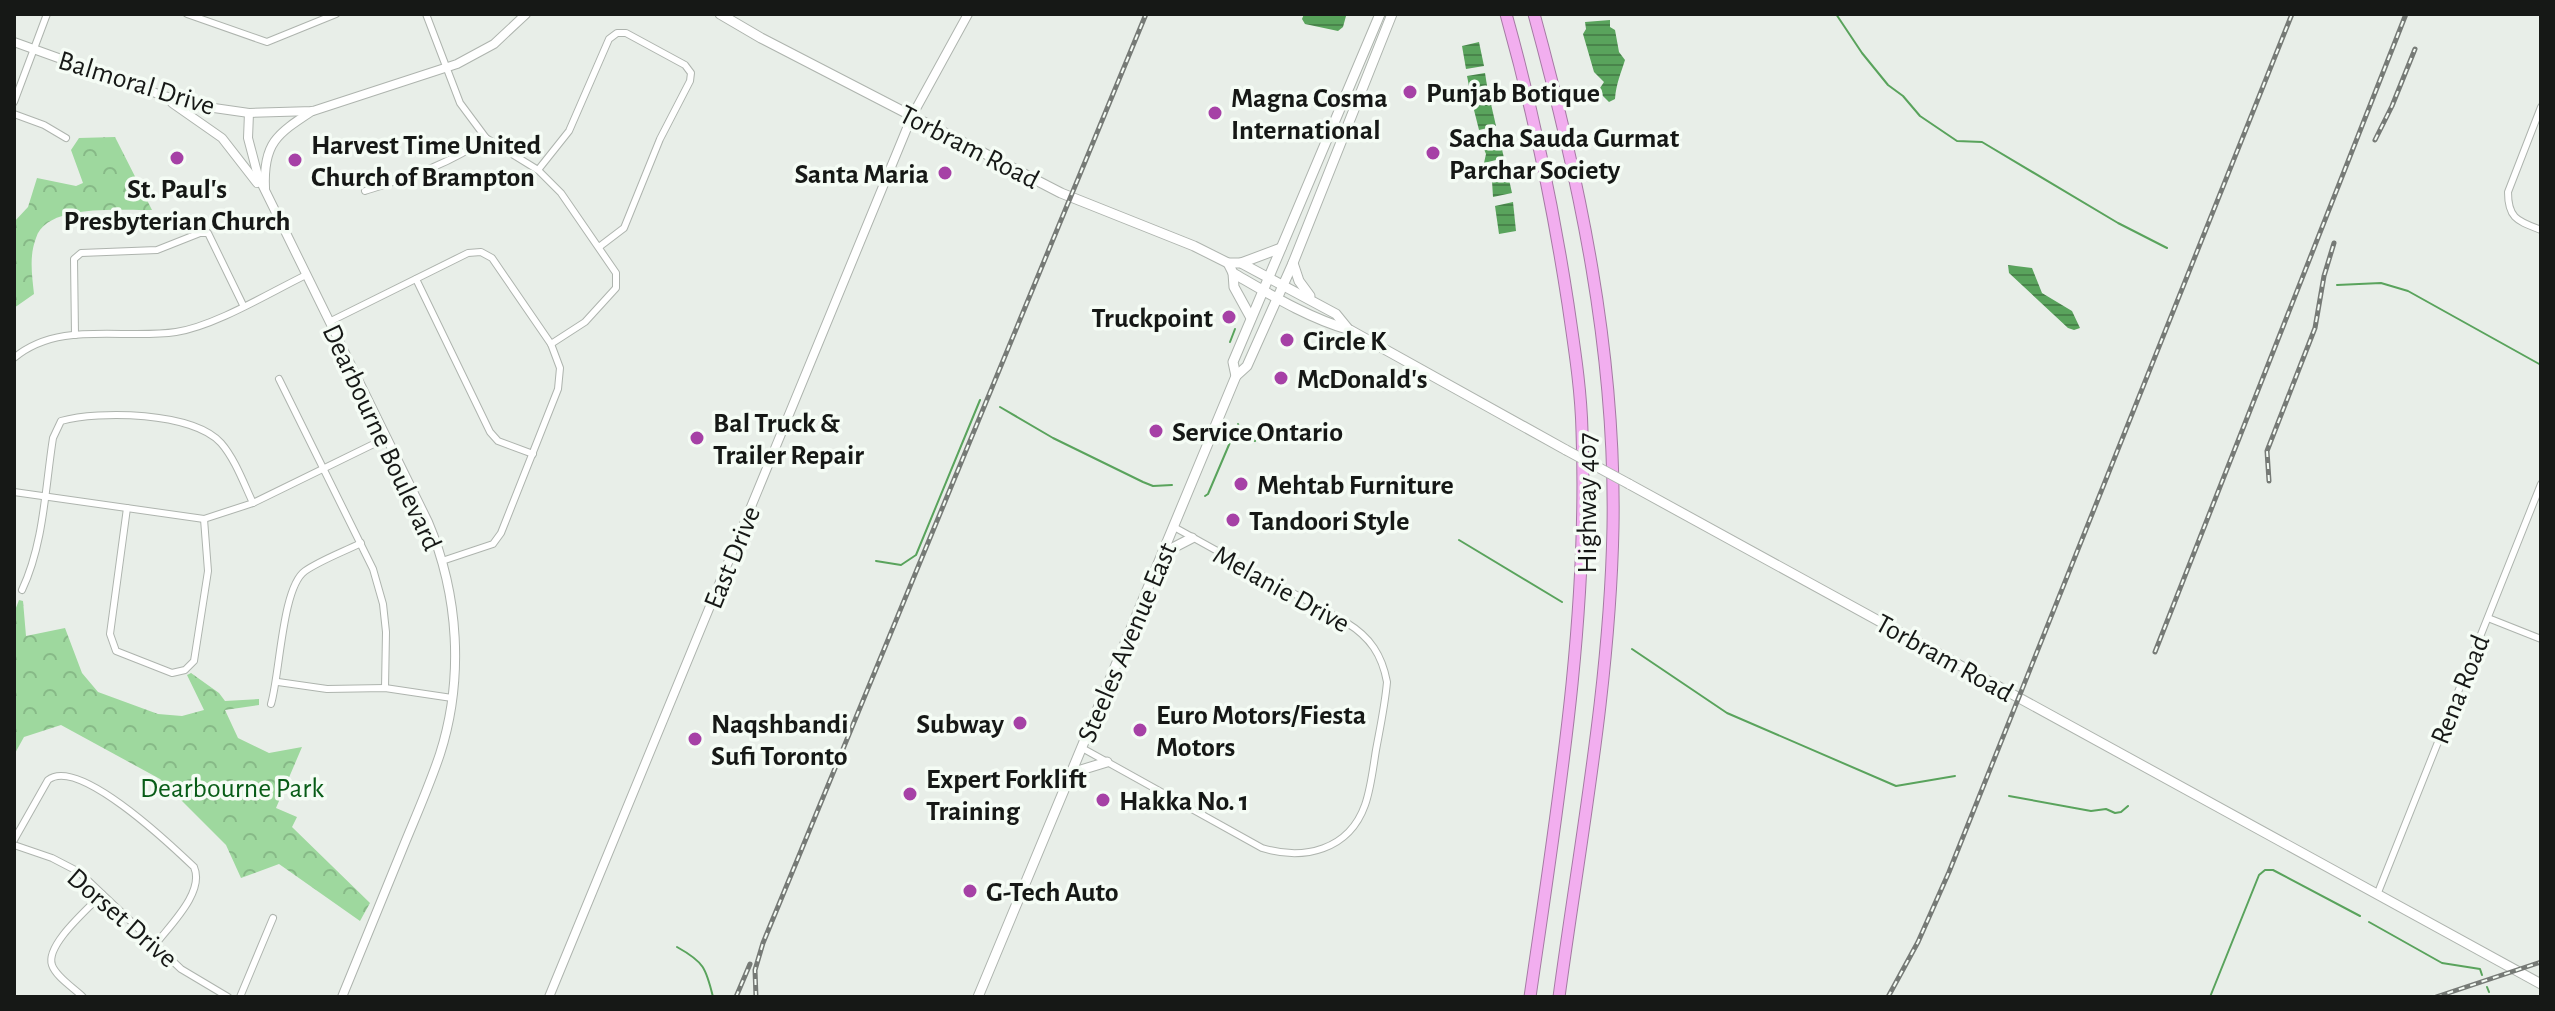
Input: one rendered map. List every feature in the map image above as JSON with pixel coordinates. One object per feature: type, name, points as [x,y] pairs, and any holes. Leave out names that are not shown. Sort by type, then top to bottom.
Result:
[{"type":"highway","name":"Highway 407","points":[[1506,14],[1533,115],[1558,237],[1578,378],[1582,430],[1582,552],[1573,695],[1530,997]]},
{"type":"highway","name":"Highway 407","points":[[1534,14],[1565,126],[1583,212],[1604,357],[1612,451],[1613,526],[1606,648],[1559,997]]},
{"type":"main road","name":"Torbram Road","points":[[720,14],[1061,193],[1182,241],[1228,263],[1241,263],[1336,314],[1349,330]]},
{"type":"main road","name":"Steeles Avenue East","points":[[1236,376],[1233,362],[1380,14]]},
{"type":"main road","name":"Steeles Avenue East","points":[[978,997],[1236,376],[1247,366],[1293,263],[1392,14]]},
{"type":"main road","points":[[1241,263],[1281,248]]},
{"type":"main road","points":[[1228,263],[1233,273],[1234,287],[1251,318]]},
{"type":"main road","points":[[1293,263],[1304,290],[1319,304]]},
{"type":"main road","name":"Torbram Road","points":[[1233,273],[1324,323],[1349,330],[2541,984]]},
{"type":"main road","points":[[1163,553],[1192,538]]},
{"type":"main road","points":[[1071,773],[1107,762]]},
{"type":"street","points":[[14,102],[47,14]]},
{"type":"street","points":[[187,14],[267,42],[336,14]]},
{"type":"street","points":[[426,14],[460,103],[486,138],[538,170],[561,193],[616,273],[616,288],[585,322],[551,344]]},
{"type":"street","name":"Balmoral Drive","points":[[14,42],[200,106],[249,113],[313,111],[445,69],[494,44],[526,14]]},
{"type":"street","name":"East Drive","points":[[549,997],[912,116],[968,14]]},
{"type":"street","points":[[538,170],[569,131],[609,39],[617,33],[626,33],[685,65],[691,73],[690,81],[660,139],[624,228],[599,247]]},
{"type":"street","points":[[161,95],[222,138],[265,193]]},
{"type":"street","points":[[2541,107],[2508,192],[2508,206],[2512,213],[2521,222],[2541,230]]},
{"type":"street","points":[[265,193],[265,164],[273,141],[286,128],[313,111]]},
{"type":"street","name":"Dearbourne Boulevard","points":[[249,113],[249,147],[265,193],[428,522],[442,561],[455,636],[452,698],[446,734],[342,997]]},
{"type":"street","points":[[14,114],[44,125],[66,138]]},
{"type":"street","points":[[365,191],[441,165],[464,154],[486,138]]},
{"type":"street","points":[[75,335],[74,259],[81,253],[157,250],[200,233],[208,233],[243,305]]},
{"type":"street","points":[[329,322],[468,253],[481,252],[492,258],[551,344],[560,368],[558,389],[501,533],[493,544],[442,561]]},
{"type":"street","points":[[14,358],[41,342],[75,335],[176,332],[198,327],[306,275]]},
{"type":"street","points":[[416,279],[490,432],[498,441],[533,454]]},
{"type":"street","points":[[279,379],[361,543],[383,604],[385,688]]},
{"type":"street","points":[[22,590],[38,549],[53,438],[61,421],[134,416],[181,422],[213,436],[224,446],[253,503]]},
{"type":"street","points":[[14,492],[204,519],[253,503],[386,438]]},
{"type":"street","name":"Rena Road","points":[[2377,895],[2541,484]]},
{"type":"street","points":[[127,508],[111,644],[123,655],[172,673],[185,670],[194,661],[208,571],[204,519]]},
{"type":"street","name":"Melanie Drive","points":[[1082,748],[1262,848],[1280,853],[1302,854],[1328,847],[1351,830],[1365,804],[1387,682],[1382,663],[1370,640],[1347,623],[1174,527]]},
{"type":"street","points":[[271,704],[278,682],[285,623],[296,580],[304,571],[361,543]]},
{"type":"street","points":[[2488,618],[2541,639]]},
{"type":"street","points":[[278,682],[327,689],[385,688],[452,698]]},
{"type":"street","points":[[14,842],[48,780],[54,775],[64,774],[74,778],[128,808],[196,872],[196,889],[155,945]]},
{"type":"street","name":"Dorset Drive","points":[[14,842],[79,872],[181,969],[228,997]]},
{"type":"street","points":[[83,997],[54,969],[51,954],[57,942],[102,894]]},
{"type":"street","points":[[240,997],[273,918]]},
{"type":"green space","points":[[115,137],[152,210],[87,211],[55,219],[43,227],[32,252],[34,294],[14,308],[14,222],[28,207],[37,178],[76,186],[83,183],[71,150],[79,138]]},
{"type":"green space","name":"Dearbourne Park","points":[[19,600],[23,601],[26,636],[65,628],[82,673],[98,692],[158,714],[182,716],[204,710],[187,675],[191,673],[225,701],[259,699],[259,705],[225,710],[238,738],[269,753],[302,747],[276,808],[297,817],[292,827],[370,903],[360,921],[279,864],[241,878],[226,845],[160,779],[61,725],[24,737],[14,755],[14,613]]},
{"type":"shaded area","points":[[1304,14],[1346,16],[1343,27],[1338,31],[1305,24],[1302,19]]},
{"type":"shaded area","points":[[1610,20],[1619,52],[1625,60],[1615,99],[1609,102],[1598,91],[1604,82],[1594,72],[1583,34],[1585,22]]},
{"type":"shaded area","points":[[1479,42],[1484,66],[1466,69],[1462,46]]},
{"type":"shaded area","points":[[1485,73],[1489,98],[1472,101],[1467,76]]},
{"type":"shaded area","points":[[1491,104],[1496,126],[1479,130],[1473,106]]},
{"type":"shaded area","points":[[1498,132],[1504,158],[1484,163],[1486,154],[1479,137]]},
{"type":"shaded area","points":[[1506,166],[1512,193],[1493,197],[1492,181],[1487,171]]},
{"type":"shaded area","points":[[1513,202],[1516,231],[1499,234],[1495,206]]},
{"type":"shaded area","points":[[2008,265],[2032,268],[2042,293],[2072,311],[2080,328],[2068,328],[2009,273]]},
{"type":"waterway","points":[[1836,14],[1888,85],[1903,96],[1920,116],[1957,141],[1982,142],[2118,223],[2167,248]]},
{"type":"waterway","points":[[2337,285],[2381,283],[2408,291],[2541,365]]},
{"type":"waterway","points":[[1230,342],[1235,329]]},
{"type":"waterway","points":[[876,561],[901,565],[916,555],[980,400]]},
{"type":"waterway","points":[[1000,407],[1053,438],[1143,482],[1153,486],[1172,485]]},
{"type":"waterway","points":[[1238,424],[1240,433],[1255,441]]},
{"type":"waterway","points":[[1205,496],[1231,440],[1244,436]]},
{"type":"waterway","points":[[1459,540],[1562,602]]},
{"type":"waterway","points":[[1632,649],[1727,713],[1896,786],[1955,776]]},
{"type":"waterway","points":[[2009,796],[2091,811],[2106,809],[2115,813],[2128,806]]},
{"type":"waterway","points":[[2210,997],[2259,875],[2265,870],[2273,870],[2360,916]]},
{"type":"waterway","points":[[2369,922],[2442,963],[2480,969],[2482,975]]},
{"type":"waterway","points":[[677,947],[702,967],[713,997]]},
{"type":"waterway","points":[[2487,987],[2489,992]]},
{"type":"railway","points":[[756,997],[755,970],[763,943],[1146,14]]},
{"type":"railway","points":[[1888,997],[1918,942],[1949,872],[2292,14]]},
{"type":"railway","points":[[2155,652],[2406,14]]},
{"type":"railway","points":[[2375,140],[2415,49]]},
{"type":"railway","points":[[2269,481],[2267,451],[2315,328],[2324,276],[2334,243]]},
{"type":"railway","points":[[2436,997],[2541,962]]},
{"type":"railway","points":[[736,997],[750,964]]},
{"type":"place","name":"Punjab Botique","points":[[1410,92]]},
{"type":"place","name":"Magna Cosma International","points":[[1215,113]]},
{"type":"place","name":"Sacha Sauda Gurmat Parchar Society","points":[[1433,153]]},
{"type":"place","name":"St. Paul's Presbyterian Church","points":[[177,158]]},
{"type":"place","name":"Harvest Time United Church of Brampton","points":[[295,160]]},
{"type":"place","name":"Santa Maria","points":[[945,173]]},
{"type":"place","name":"Truckpoint","points":[[1229,317]]},
{"type":"place","name":"Circle K","points":[[1287,340]]},
{"type":"place","name":"McDonald's","points":[[1281,378]]},
{"type":"place","name":"Service Ontario","points":[[1156,431]]},
{"type":"place","name":"Bal Truck & Trailer Repair","points":[[697,438]]},
{"type":"place","name":"Mehtab Furniture","points":[[1241,484]]},
{"type":"place","name":"Tandoori Style","points":[[1233,520]]},
{"type":"place","name":"Subway","points":[[1020,723]]},
{"type":"place","name":"Euro Motors/Fiesta Motors","points":[[1140,730]]},
{"type":"place","name":"Naqshbandi Sufi Toronto","points":[[695,739]]},
{"type":"place","name":"Expert Forklift Training","points":[[910,794]]},
{"type":"place","name":"Hakka No. 1","points":[[1103,800]]},
{"type":"place","name":"G-Tech Auto","points":[[970,891]]}]
